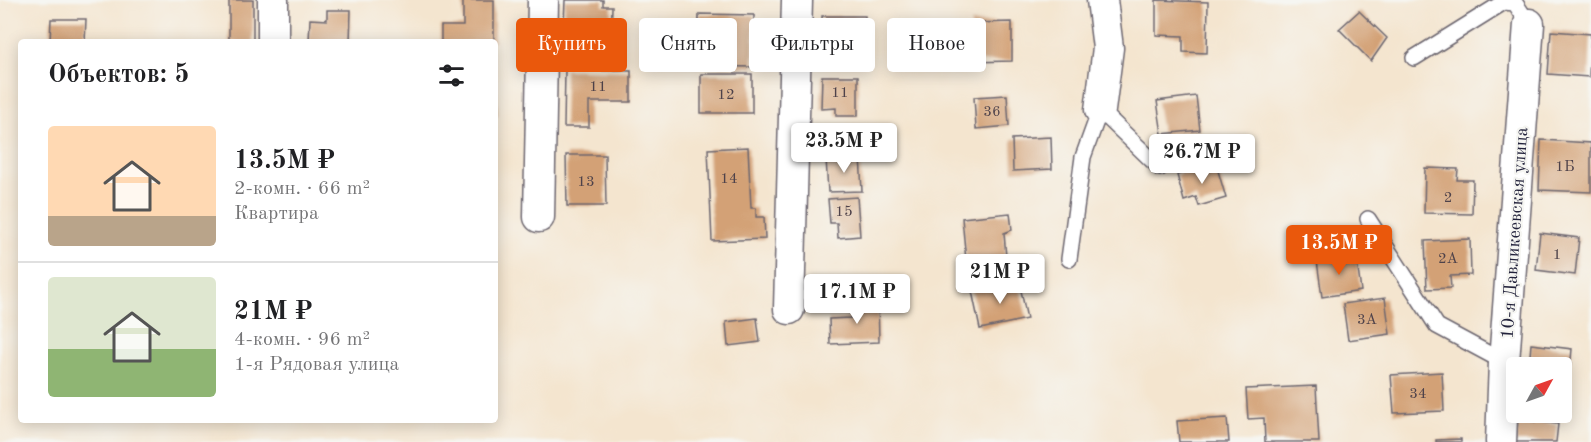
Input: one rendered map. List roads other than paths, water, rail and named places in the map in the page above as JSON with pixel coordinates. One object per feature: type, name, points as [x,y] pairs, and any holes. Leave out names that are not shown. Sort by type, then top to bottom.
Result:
[{"type":"street","points":[[273,0],[273,39]]},
{"type":"street","points":[[539,217],[543,0]]},
{"type":"street","points":[[789,309],[797,0]]},
{"type":"street","points":[[1100,110],[1108,48],[1102,0]]},
{"type":"street","name":"10-я Давликеевская улица","points":[[1501,442],[1504,362],[1529,24]]},
{"type":"lane","points":[[1414,58],[1504,2],[1515,3],[1529,24]]},
{"type":"lane","points":[[1069,259],[1083,157],[1100,110],[1160,168]]},
{"type":"lane","points":[[1368,219],[1437,326],[1504,362]]}]
